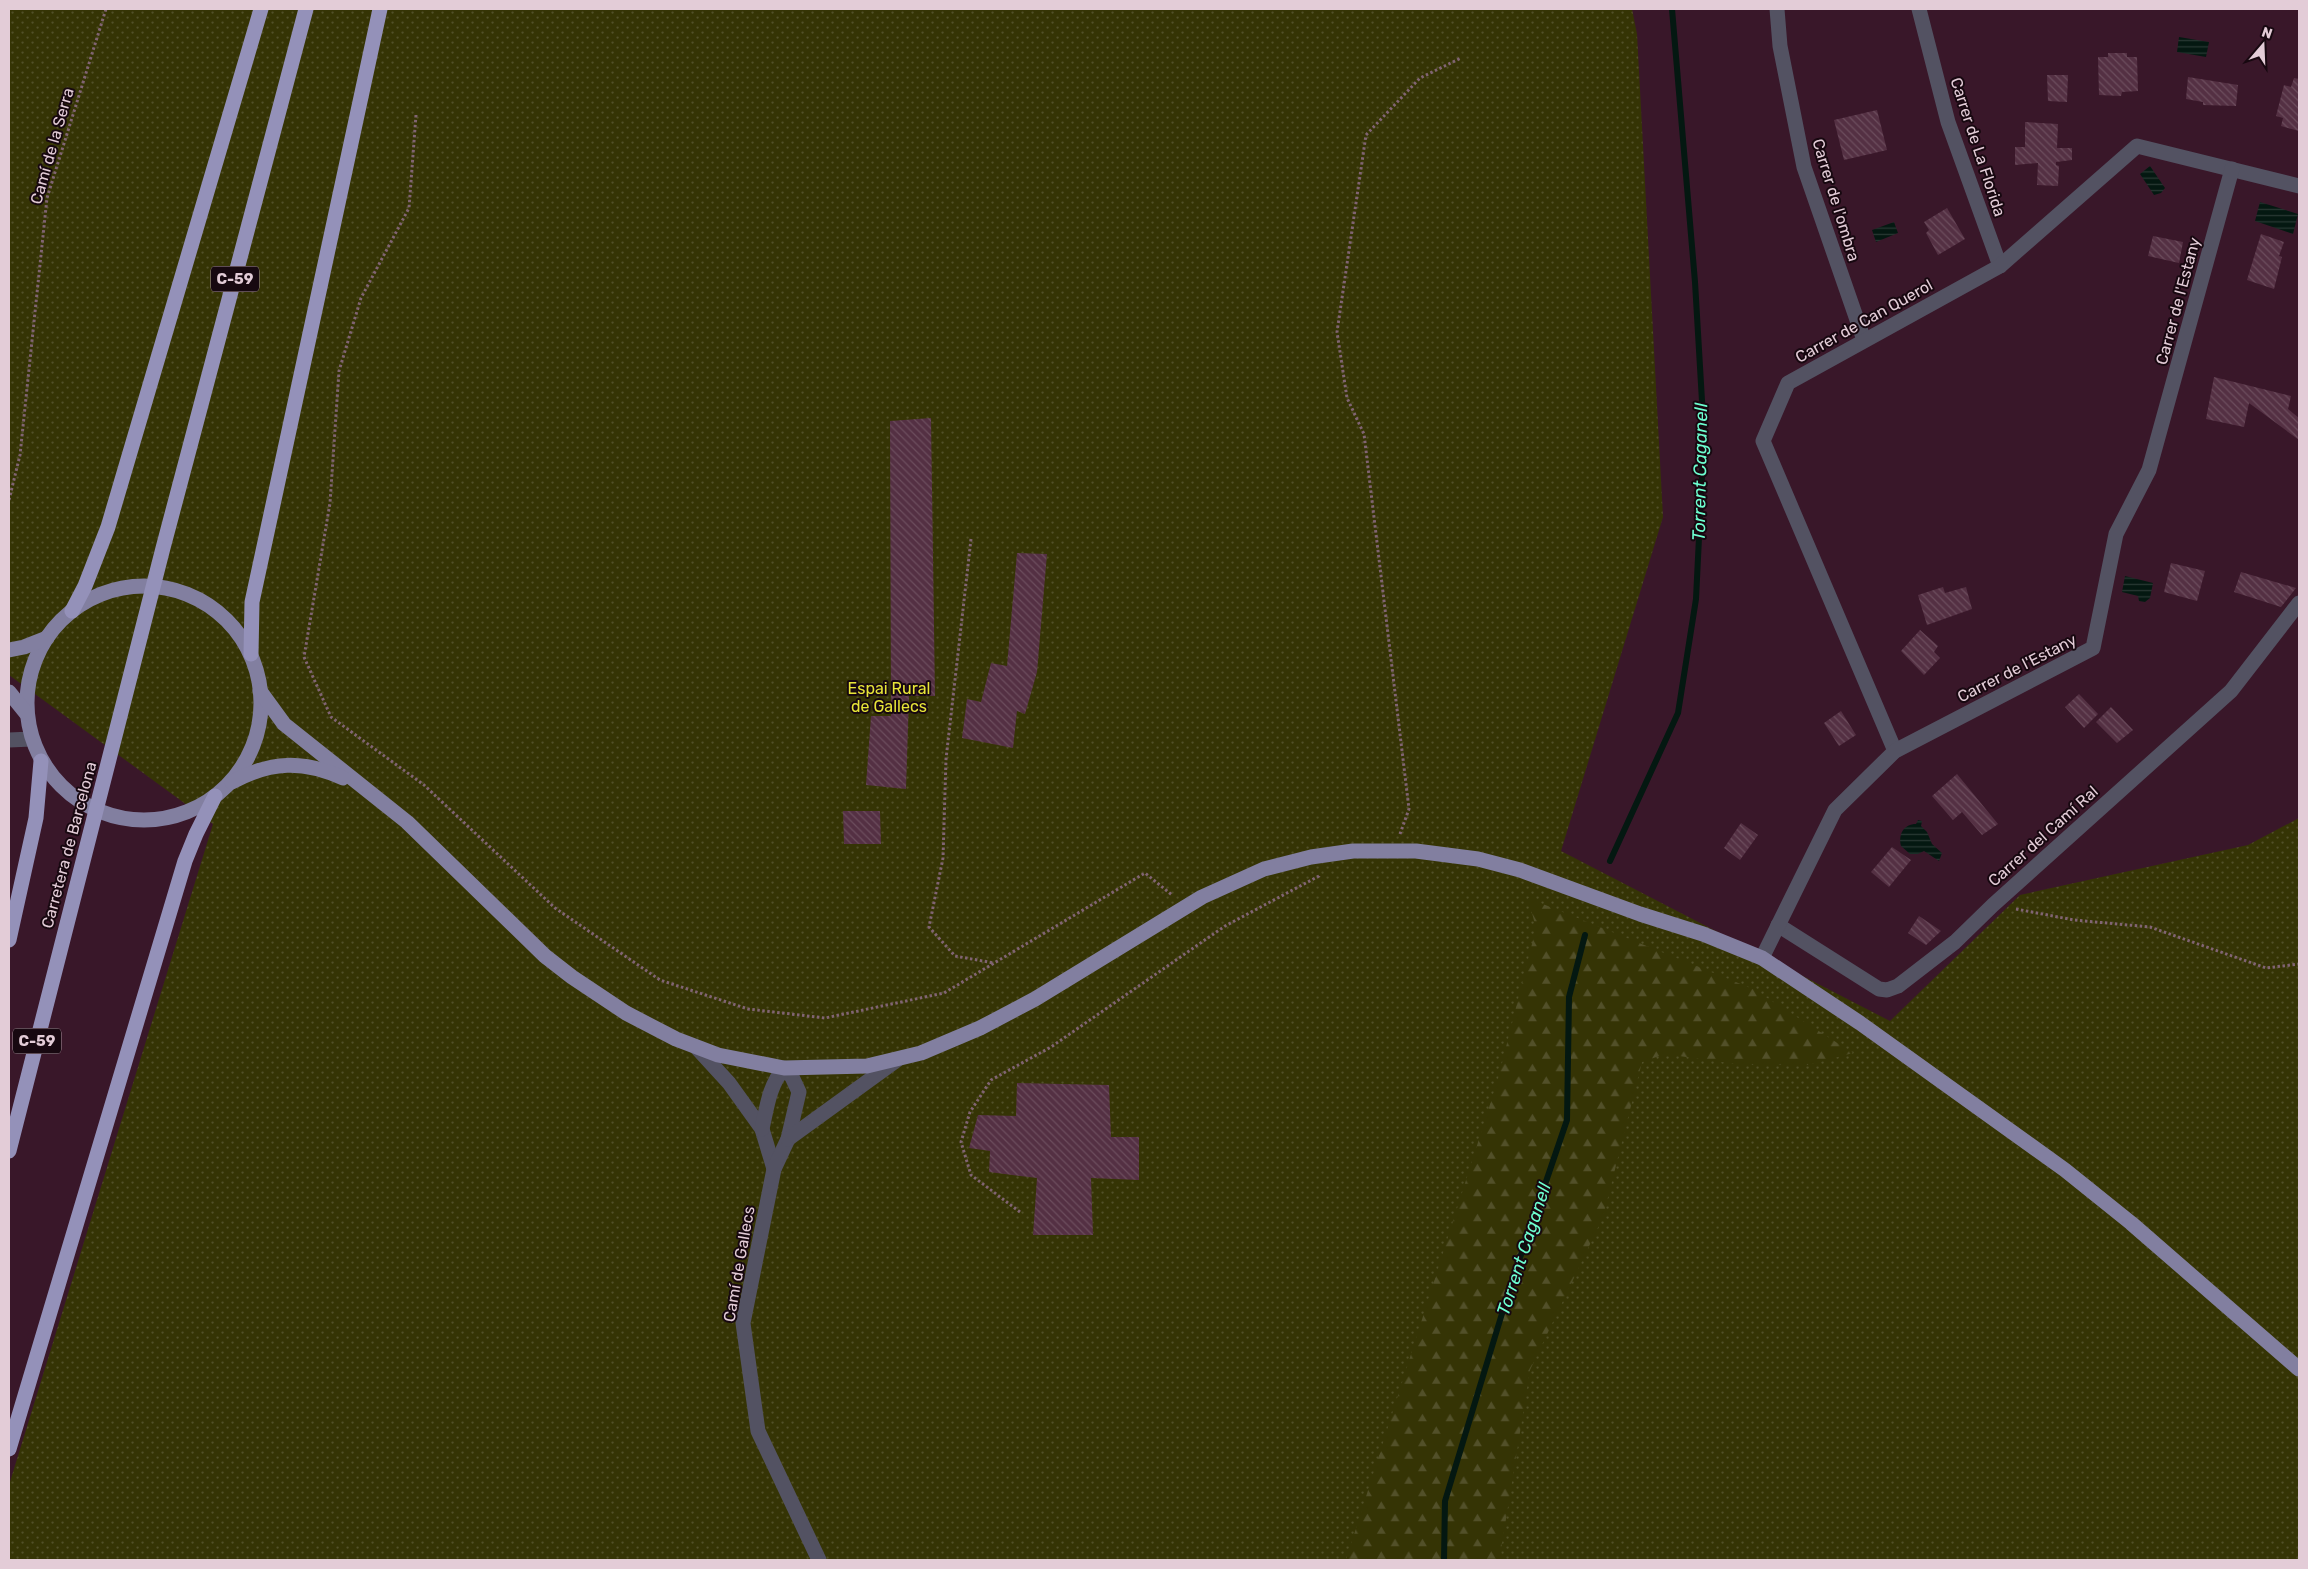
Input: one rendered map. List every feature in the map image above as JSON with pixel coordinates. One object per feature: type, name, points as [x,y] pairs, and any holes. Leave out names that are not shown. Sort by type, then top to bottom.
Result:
[{"type":"highway","points":[[72,610],[85,586],[108,527],[261,9]]},
{"type":"highway","name":"Carretera de Barcelona","points":[[9,1151],[163,548],[306,9]]},
{"type":"highway","points":[[251,654],[252,602],[380,9]]},
{"type":"highway","points":[[9,940],[36,818],[41,761]]},
{"type":"highway","points":[[9,1450],[185,861],[215,796]]},
{"type":"main road","points":[[130,584],[165,586],[194,598],[216,612],[234,627],[251,654],[260,691],[260,716],[255,739],[244,763],[230,783],[215,796],[184,813],[158,819],[137,820],[121,818],[101,812],[74,798],[56,782],[41,761],[32,739],[26,713],[29,678],[47,638],[72,610],[100,595],[130,584]]},
{"type":"main road","points":[[9,650],[24,647],[47,638]]},
{"type":"main road","points":[[260,691],[284,724],[308,745],[365,787],[440,852],[545,956],[572,977],[626,1013],[696,1047],[718,1055],[784,1068],[867,1066],[921,1054],[980,1028],[1035,999],[1186,906],[1264,869],[1353,851],[1416,851],[1478,859],[1520,870],[1640,914],[1703,934],[1762,958],[1860,1023],[2065,1170],[2131,1224],[2299,1369]]},
{"type":"main road","points":[[9,692],[26,713]]},
{"type":"main road","points":[[230,783],[261,770],[304,764],[323,769],[365,787]]},
{"type":"street","name":"Carrer de l'ombra","points":[[1777,9],[1780,46],[1804,167],[1864,340]]},
{"type":"street","name":"Carrer de La Florida","points":[[1919,9],[1948,122],[2000,266]]},
{"type":"street","name":"Carrer de Can Querol","points":[[1895,750],[1763,441],[1788,383],[2000,266],[2137,146],[2299,186]]},
{"type":"street","name":"Carrer de l'Estany","points":[[1762,958],[1835,810],[1895,750],[2093,648],[2116,534],[2149,470],[2232,169]]},
{"type":"street","name":"Carrer del Camí Ral","points":[[1778,925],[1879,989],[1887,990],[1903,983],[1955,942],[1993,905],[2231,691],[2299,603]]},
{"type":"street","points":[[9,740],[32,739]]},
{"type":"street","name":"Camí de Gallecs","points":[[696,1047],[729,1083],[762,1129],[774,1169]]},
{"type":"street","name":"Camí de Gallecs","points":[[788,1139],[897,1060]]},
{"type":"street","points":[[762,1129],[772,1088],[784,1068]]},
{"type":"street","name":"Camí de Gallecs","points":[[784,1068],[792,1077],[799,1092],[788,1139],[774,1169],[743,1323],[758,1431],[819,1560]]},
{"type":"path","name":"Camí de la Serra","points":[[9,500],[20,454],[48,198],[106,9]]},
{"type":"path","points":[[1393,851],[1409,810],[1364,434],[1347,398],[1336,332],[1366,136],[1420,78],[1461,58]]},
{"type":"path","points":[[416,115],[409,208],[361,298],[339,372],[330,504],[304,657],[331,717],[424,784],[555,908],[660,980],[748,1009],[825,1018],[944,993],[1144,873],[1186,906]]},
{"type":"path","points":[[970,539],[946,759],[943,858],[930,927],[955,956],[994,963]]},
{"type":"path","points":[[1020,1212],[971,1174],[961,1142],[970,1112],[991,1080],[1050,1047],[1225,926],[1319,876],[1322,856]]},
{"type":"path","points":[[1993,905],[2074,920],[2150,927],[2266,968],[2299,964]]},
{"type":"green space","name":"Espai Rural de Gallecs","points":[[9,9],[1632,9],[1637,34],[1663,517],[1561,851],[1890,1021],[2020,895],[2248,845],[2299,818],[2299,1560],[9,1560],[9,1485],[213,824],[9,675]]},
{"type":"green space","points":[[1528,898],[1753,989],[1853,1053],[1808,1065],[1743,1065],[1665,1054],[1642,1062],[1603,1217],[1530,1370],[1501,1550],[1502,1560],[1346,1560],[1498,1079],[1536,928]]},
{"type":"shaded area","points":[[2179,37],[2209,42],[2206,57],[2177,52]]},
{"type":"shaded area","points":[[2150,166],[2165,188],[2161,193],[2154,195],[2140,174]]},
{"type":"shaded area","points":[[2260,202],[2298,214],[2293,234],[2255,221]]},
{"type":"shaded area","points":[[1894,222],[1898,233],[1876,242],[1872,230]]},
{"type":"shaded area","points":[[2125,576],[2153,583],[2150,598],[2145,602],[2139,601],[2138,596],[2122,592]]},
{"type":"shaded area","points":[[1918,820],[1922,821],[1921,826],[1927,832],[1932,844],[1942,853],[1939,861],[1924,851],[1918,854],[1910,854],[1901,846],[1900,838],[1903,830],[1912,824],[1916,824]]},
{"type":"building","points":[[2108,53],[2127,53],[2127,57],[2137,57],[2138,91],[2122,92],[2121,96],[2099,95],[2098,57],[2108,57]]},
{"type":"building","points":[[2047,75],[2068,75],[2067,102],[2048,101]]},
{"type":"building","points":[[2188,77],[2238,85],[2236,106],[2203,105],[2203,102],[2186,99]]},
{"type":"building","points":[[2294,78],[2299,79],[2299,131],[2281,126],[2283,118],[2276,116],[2284,85],[2291,87]]},
{"type":"building","points":[[1877,110],[1887,150],[1844,160],[1834,120]]},
{"type":"building","points":[[2025,122],[2058,124],[2057,148],[2072,148],[2072,160],[2056,162],[2056,165],[2059,166],[2058,186],[2037,185],[2038,163],[2015,165],[2015,147],[2025,147]]},
{"type":"building","points":[[1947,208],[1965,239],[1938,255],[1926,233],[1929,230],[1924,222]]},
{"type":"building","points":[[2261,234],[2284,242],[2279,256],[2282,257],[2274,289],[2247,280]]},
{"type":"building","points":[[2153,236],[2183,242],[2179,263],[2148,256]]},
{"type":"building","points":[[2214,377],[2291,396],[2288,409],[2299,418],[2299,440],[2249,403],[2244,427],[2206,419]]},
{"type":"building","points":[[931,418],[935,696],[909,696],[906,789],[866,785],[871,716],[891,716],[890,421]]},
{"type":"building","points":[[1017,553],[1047,554],[1037,672],[1025,714],[1017,711],[1013,748],[962,738],[967,699],[981,702],[991,663],[1007,666]]},
{"type":"building","points":[[2171,563],[2205,571],[2197,601],[2164,592]]},
{"type":"building","points":[[2241,572],[2296,588],[2281,607],[2234,592]]},
{"type":"building","points":[[1943,587],[1945,593],[1966,587],[1972,609],[1927,625],[1918,595]]},
{"type":"building","points":[[1920,630],[1938,646],[1934,652],[1940,658],[1924,675],[1901,651]]},
{"type":"building","points":[[2079,694],[2098,714],[2084,728],[2065,707]]},
{"type":"building","points":[[2111,707],[2133,730],[2117,743],[2096,722]]},
{"type":"building","points":[[1841,711],[1856,735],[1839,746],[1824,723]]},
{"type":"building","points":[[1957,774],[1998,824],[1982,835],[1962,812],[1953,820],[1932,796]]},
{"type":"building","points":[[843,811],[880,811],[881,844],[844,844]]},
{"type":"building","points":[[1741,823],[1758,835],[1740,860],[1724,848]]},
{"type":"building","points":[[1892,847],[1911,860],[1889,887],[1871,872]]},
{"type":"building","points":[[1919,916],[1941,931],[1926,945],[1908,933]]},
{"type":"building","points":[[1017,1083],[1109,1085],[1111,1137],[1139,1137],[1139,1180],[1091,1178],[1093,1235],[1033,1235],[1037,1178],[989,1172],[990,1151],[969,1148],[978,1115],[1016,1116]]},
{"type":"waterway","name":"Torrent Caganell","points":[[1610,861],[1678,713],[1696,599],[1704,435],[1695,282],[1672,9]]},
{"type":"waterway","name":"Torrent Caganell","points":[[1444,1560],[1445,1501],[1511,1284],[1567,1120],[1569,997],[1585,935]]}]
